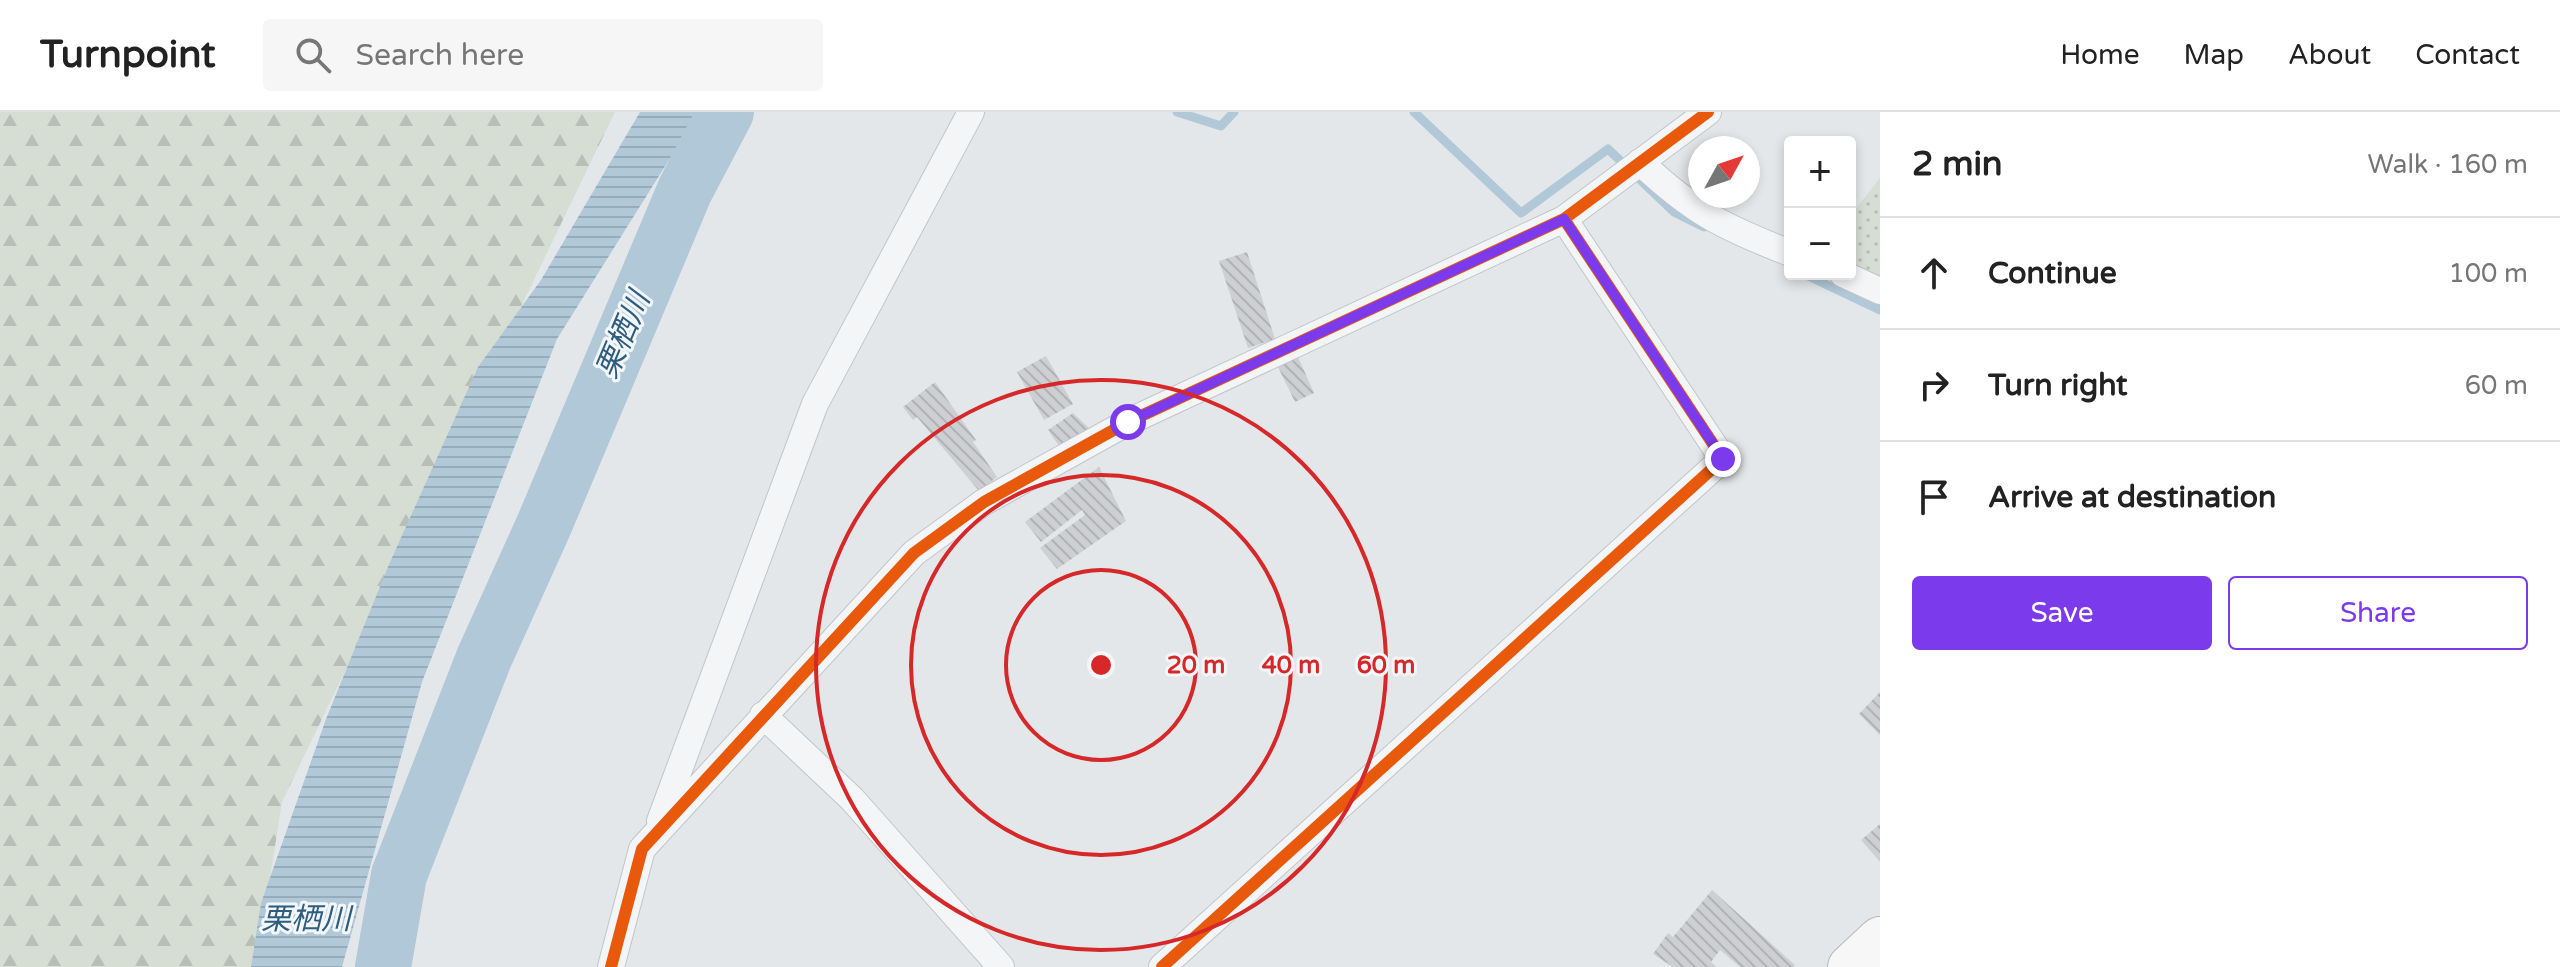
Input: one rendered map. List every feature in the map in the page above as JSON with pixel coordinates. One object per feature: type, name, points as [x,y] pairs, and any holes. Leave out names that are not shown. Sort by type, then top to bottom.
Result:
[{"type":"highway","points":[[1850,967],[1880,939]]},
{"type":"street","points":[[654,836],[815,404],[971,112]]},
{"type":"street","points":[[611,967],[642,849],[914,553],[984,502],[1128,422],[1564,219],[1708,112]]},
{"type":"street","points":[[1640,162],[1678,198],[1719,225],[1784,251]]},
{"type":"street","points":[[1162,967],[1723,459],[1564,219]]},
{"type":"street","points":[[1856,280],[1880,291]]},
{"type":"street","points":[[763,715],[852,799],[1001,967]]},
{"type":"green space","points":[[0,112],[615,112],[282,802],[256,967],[0,967]]},
{"type":"green space","points":[[1880,178],[1880,280],[1856,270],[1856,208]]},
{"type":"water","name":"栗栖川","points":[[640,112],[699,112],[557,339],[422,682],[342,967],[251,967],[261,903],[326,719],[390,562],[478,367],[541,280]]},
{"type":"building","points":[[1247,252],[1275,339],[1248,348],[1219,261]]},
{"type":"building","points":[[1046,356],[1073,404],[1044,420],[1017,372]]},
{"type":"building","points":[[1298,357],[1314,393],[1295,402],[1278,367]]},
{"type":"building","points":[[935,382],[976,440],[973,442],[997,477],[979,491],[917,417],[913,420],[903,407]]},
{"type":"building","points":[[1073,413],[1091,430],[1061,449],[1048,430]]},
{"type":"building","points":[[1099,467],[1126,521],[1057,569],[1040,548],[1085,515],[1082,510],[1041,542],[1025,522]]},
{"type":"building","points":[[1880,692],[1880,735],[1859,714]]},
{"type":"building","points":[[1880,824],[1880,862],[1861,840]]},
{"type":"building","points":[[1712,890],[1795,965],[1740,967],[1720,950],[1711,962],[1717,967],[1673,967],[1653,954],[1668,933],[1673,937]]},
{"type":"waterway","name":"栗栖川","points":[[383,967],[399,875],[484,658],[544,525],[685,190],[726,112]]},
{"type":"waterway","points":[[1177,112],[1221,126],[1234,112]]},
{"type":"waterway","points":[[1414,112],[1521,213],[1608,149],[1674,212],[1704,227]]},
{"type":"waterway","points":[[1817,280],[1880,310]]},
{"type":"cycle path","points":[[611,967],[642,849],[914,553],[984,502],[1128,422],[1564,219],[1708,112]]},
{"type":"cycle path","points":[[1162,967],[1723,459],[1564,219]]},
{"type":"route","points":[[1128,422],[1564,219],[1723,459]]}]
